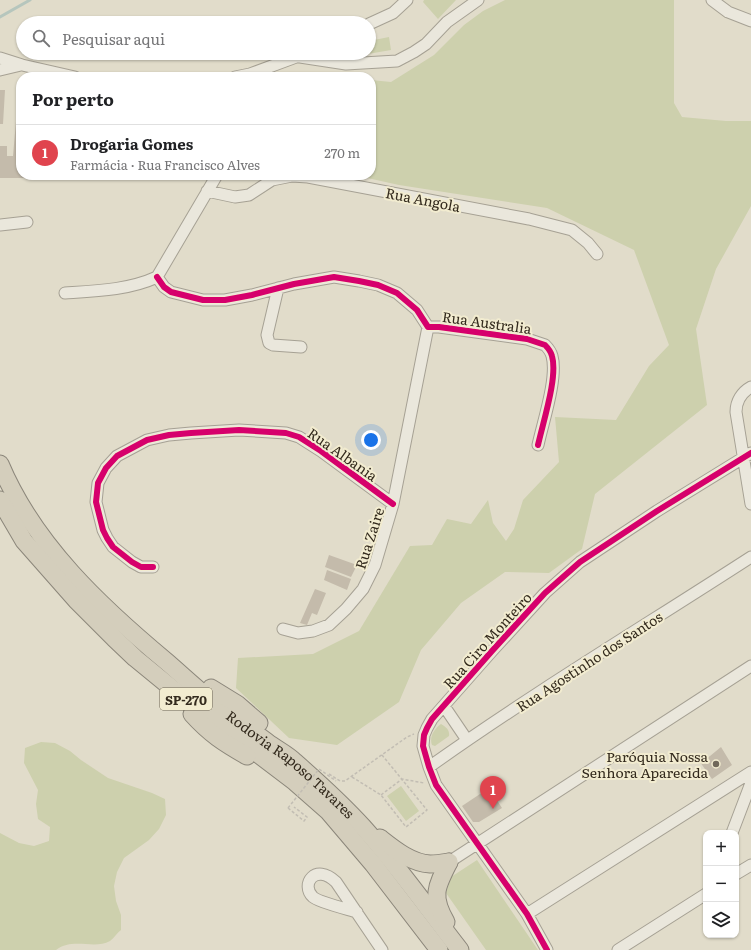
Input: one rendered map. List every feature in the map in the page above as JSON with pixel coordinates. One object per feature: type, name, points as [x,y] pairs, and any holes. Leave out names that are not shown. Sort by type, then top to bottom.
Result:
[{"type":"highway","name":"Rodovia Raposo Tavares","points":[[0,464],[6,478],[30,519],[56,555],[87,590],[127,628],[178,682],[328,810],[348,833],[439,950]]},
{"type":"highway","name":"Rodovia Raposo Tavares","points":[[0,500],[24,541],[76,600],[135,658],[212,700],[293,760],[334,798],[369,834],[404,876],[461,950]]},
{"type":"highway","points":[[334,798],[347,806],[366,826],[392,848],[413,860],[429,864],[449,862]]},
{"type":"highway","points":[[449,862],[438,883],[437,898],[442,914],[461,950]]},
{"type":"street","points":[[376,20],[393,12],[406,0]]},
{"type":"street","points":[[327,60],[346,64],[397,61],[426,44],[447,22],[478,0]]},
{"type":"street","points":[[712,0],[728,12],[751,21]]},
{"type":"street","points":[[0,58],[53,72]]},
{"type":"street","points":[[265,72],[293,60]]},
{"type":"street","points":[[0,70],[22,65]]},
{"type":"street","points":[[65,293],[127,287],[157,278],[213,180]]},
{"type":"street","name":"Rua Angola","points":[[207,191],[235,197],[249,195],[272,180]]},
{"type":"street","name":"Rua Angola","points":[[324,180],[529,219],[572,230],[588,243],[597,254]]},
{"type":"street","points":[[0,224],[27,222]]},
{"type":"street","name":"Rua Australia","points":[[157,278],[164,287],[171,292],[203,300],[225,300],[334,277],[378,285],[397,293],[417,310],[428,327],[439,327],[527,339],[546,345],[552,356],[552,385],[538,445]]},
{"type":"street","points":[[278,288],[267,335],[268,339],[273,345],[301,348]]},
{"type":"street","name":"Rua Zaire","points":[[283,629],[298,633],[313,631],[329,625],[346,609],[363,588],[375,564],[393,504],[428,327]]},
{"type":"street","points":[[751,387],[745,391],[736,405],[736,418],[747,456],[751,504]]},
{"type":"street","name":"Rua Albania","points":[[153,568],[141,567],[113,547],[106,538],[96,502],[98,483],[106,468],[117,456],[147,440],[169,435],[231,430],[286,433],[299,437],[321,451],[393,504]]},
{"type":"street","name":"Rua Ciro Monteiro","points":[[547,950],[527,914],[436,785],[423,746],[426,730],[432,719],[545,593],[580,562],[658,511],[747,456]]},
{"type":"street","name":"Rua Agostinho dos Santos","points":[[429,767],[468,740],[751,557]]},
{"type":"street","points":[[449,862],[476,843],[751,666]]},
{"type":"street","points":[[444,706],[468,740]]},
{"type":"street","points":[[527,914],[751,772]]},
{"type":"street","points":[[733,830],[751,783]]},
{"type":"street","points":[[739,872],[751,865]]},
{"type":"street","points":[[618,950],[703,896]]},
{"type":"street","points":[[357,912],[382,950]]},
{"type":"path","points":[[340,781],[345,781],[352,777],[407,737],[426,730]]},
{"type":"path","points":[[352,777],[381,795],[406,826],[427,810],[382,755]]},
{"type":"path","points":[[294,807],[307,817],[304,821],[288,808],[319,769],[336,781]]},
{"type":"path","points":[[381,795],[402,780],[436,785]]},
{"type":"green space","points":[[424,0],[456,0],[438,19],[423,2]]},
{"type":"green space","points":[[505,0],[674,0],[674,103],[682,117],[726,121],[751,121],[751,206],[716,269],[696,329],[707,405],[595,494],[582,549],[549,573],[505,572],[461,603],[421,650],[399,702],[337,745],[289,738],[236,688],[238,658],[313,654],[359,631],[410,546],[432,545],[447,519],[471,524],[488,500],[493,523],[506,541],[514,529],[523,500],[559,462],[555,417],[616,420],[649,366],[669,345],[634,250],[547,208],[399,185],[376,180],[376,80],[391,82],[434,55],[464,25],[483,11]]},
{"type":"green space","points":[[389,37],[391,50],[376,53],[376,40]]},
{"type":"green space","points":[[441,724],[449,732],[449,736],[435,746],[432,745],[431,739],[433,733]]},
{"type":"green space","points":[[41,742],[55,743],[70,751],[108,778],[165,799],[166,815],[159,829],[149,840],[124,858],[117,872],[114,886],[116,901],[121,915],[121,930],[110,941],[97,944],[69,944],[56,950],[0,950],[0,833],[19,843],[34,846],[49,841],[50,827],[38,819],[36,804],[38,790],[24,763],[25,748]]},
{"type":"green space","points":[[401,786],[419,811],[406,821],[387,796]]},
{"type":"green space","points":[[477,860],[538,950],[486,950],[446,893],[451,877]]},
{"type":"building","points":[[0,90],[5,90],[3,124],[0,124]]},
{"type":"building","points":[[16,122],[16,178],[0,178],[0,146],[7,146],[7,156],[13,156]]},
{"type":"building","points":[[329,555],[357,565],[351,577],[325,567]]},
{"type":"building","points":[[327,570],[351,579],[347,590],[324,580]]},
{"type":"building","points":[[315,589],[326,593],[317,615],[312,613],[307,625],[300,623]]},
{"type":"building","name":"Paróquia Nossa Senhora Aparecida","points":[[721,747],[732,765],[712,779],[700,762]]},
{"type":"building","points":[[489,788],[502,808],[479,822],[473,822],[462,806]]},
{"type":"waterway","points":[[0,17],[30,0]]},
{"type":"cycle path","points":[[157,277],[164,287],[171,292],[203,300],[225,300],[252,295],[294,284],[334,277],[359,281],[378,285],[397,293],[417,310],[428,327],[439,327],[527,339],[545,345],[552,356],[553,376],[552,387],[538,445]]},
{"type":"cycle path","points":[[153,567],[141,567],[113,547],[103,530],[96,502],[98,483],[106,468],[117,456],[147,440],[169,435],[239,430],[286,433],[299,437],[321,451],[393,504]]},
{"type":"cycle path","points":[[547,950],[527,914],[436,785],[423,746],[424,735],[432,719],[492,651],[545,593],[580,562],[657,511],[751,453]]},
{"type":"place","name":"Paróquia Nossa Senhora Aparecida","points":[[716,764]]},
{"type":"place","name":"Drogaria Gomes","points":[[493,809]]}]
